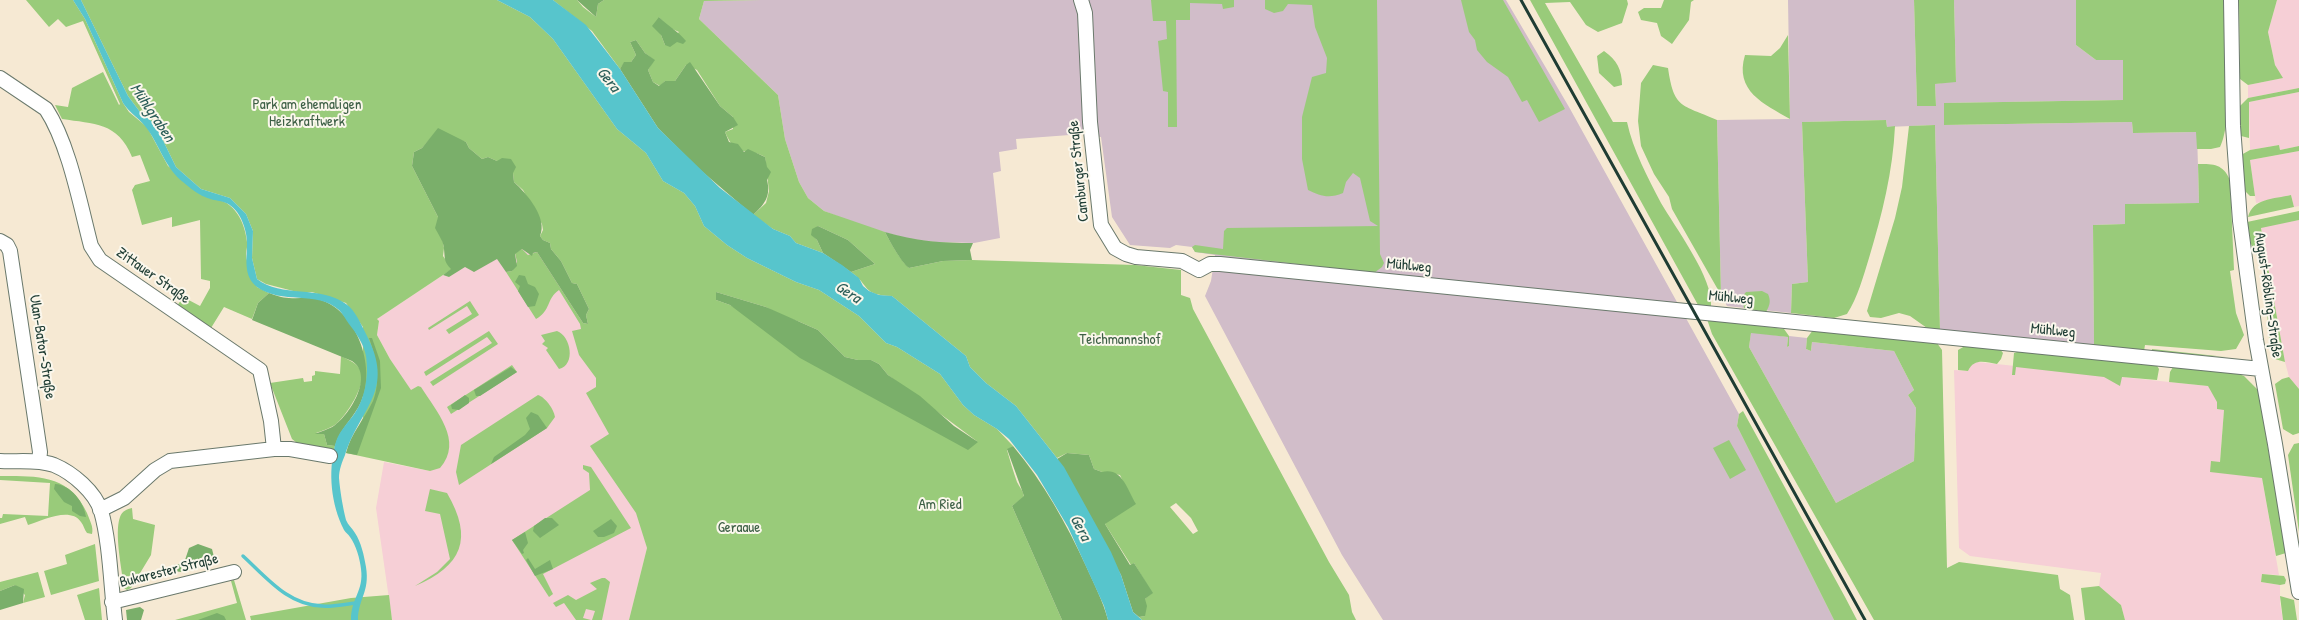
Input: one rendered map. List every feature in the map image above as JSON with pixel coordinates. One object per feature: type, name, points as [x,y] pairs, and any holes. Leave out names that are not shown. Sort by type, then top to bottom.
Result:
[{"type":"street","name":"Camburger Straße","points":[[1081,0],[1085,13],[1090,122],[1101,225],[1115,248],[1126,254],[1136,257],[1182,261],[1199,270]]},
{"type":"street","name":"August-Röbling-Straße","points":[[2231,0],[2233,126],[2238,204],[2261,369],[2275,444],[2299,592]]},
{"type":"street","name":"Zittauer Straße","points":[[0,78],[46,109],[50,115],[64,146],[91,246],[100,260],[260,370],[271,421],[274,449]]},
{"type":"street","name":"Ulan-Bator-Straße","points":[[0,241],[7,245],[10,251],[40,452],[39,462]]},
{"type":"street","name":"Mühlweg","points":[[1199,270],[1210,264],[1220,264],[2261,369]]},
{"type":"street","points":[[0,461],[39,462],[54,465],[74,476],[90,493],[100,510],[124,498],[155,470],[170,461],[290,448],[330,456]]},
{"type":"street","name":"Bukarester Straße","points":[[100,510],[114,620]]},
{"type":"street","name":"Bukarester Straße","points":[[112,602],[234,572]]},
{"type":"shaded area","points":[[1506,0],[1569,107],[1739,414],[1737,426],[1834,620],[1383,620],[1342,555],[1205,296],[1211,281],[1215,255],[1195,252],[1192,247],[1176,245],[1170,248],[1130,245],[1112,217],[1101,137],[1083,134],[1016,139],[1017,149],[999,152],[1001,171],[993,173],[1000,238],[974,243],[936,242],[909,239],[863,226],[824,211],[808,198],[799,182],[785,139],[778,95],[699,19],[704,1]]},
{"type":"shaded area","points":[[1788,0],[1914,0],[1917,106],[1936,106],[1935,84],[1956,81],[1954,0],[2076,0],[2076,45],[2096,60],[2123,59],[2123,100],[1944,103],[1944,125],[2132,122],[2133,133],[2197,132],[2199,203],[2126,204],[2126,224],[2093,225],[2094,345],[1940,331],[1935,125],[1887,127],[1886,120],[1802,122],[1808,282],[1792,284],[1791,313],[1727,306],[1721,295],[1717,120],[1790,119]]},
{"type":"shaded area","points":[[2277,0],[2299,0],[2299,88],[2248,98],[2248,85],[2282,78],[2275,65],[2268,32]]},
{"type":"shaded area","points":[[2299,92],[2299,146],[2280,150],[2279,145],[2250,150],[2249,102]]},
{"type":"shaded area","points":[[2299,151],[2299,206],[2294,207],[2291,195],[2256,203],[2250,160]]},
{"type":"shaded area","points":[[2299,220],[2299,389],[2289,377],[2285,362],[2261,227]]},
{"type":"shaded area","points":[[522,228],[583,323],[647,548],[629,620],[392,620],[376,508],[384,462],[430,471],[418,386],[411,391],[390,359],[377,335],[379,322],[377,319],[443,275],[449,277]]},
{"type":"shaded area","points":[[1751,332],[1788,337],[1787,347],[1789,346],[1789,336],[1807,338],[1806,349],[1811,351],[1812,342],[1894,351],[1914,390],[1908,395],[1916,408],[1914,461],[1836,503],[1749,347]]},
{"type":"shaded area","points":[[1977,362],[2208,386],[2224,410],[2220,462],[2262,478],[2279,575],[2262,574],[2261,582],[2280,585],[2280,603],[2283,620],[2125,620],[2121,605],[2099,586],[2101,573],[1970,556],[1959,548],[1954,370],[1968,371],[1971,365]]},
{"type":"green space","points":[[26,0],[73,0],[85,19],[123,103],[129,112],[147,127],[168,166],[213,199],[227,203],[237,213],[246,234],[246,258],[250,270],[257,287],[269,293],[258,303],[252,319],[224,307],[211,328],[177,306],[183,297],[200,306],[210,288],[210,281],[201,279],[200,220],[172,227],[172,217],[142,225],[132,190],[135,185],[150,181],[140,155],[132,157],[120,137],[104,127],[95,124],[62,119],[55,105],[68,107],[72,88],[103,72],[119,105],[120,104],[83,21],[66,27],[58,19],[49,27]]},
{"type":"green space","points":[[81,0],[497,0],[530,17],[553,39],[617,129],[646,153],[663,181],[684,193],[695,206],[704,226],[727,245],[747,258],[796,282],[819,290],[859,316],[886,343],[897,347],[940,374],[963,405],[974,415],[997,429],[1013,446],[1007,450],[1017,482],[1024,497],[1012,506],[1062,620],[629,620],[647,548],[636,513],[590,446],[609,434],[586,393],[596,387],[596,378],[579,355],[572,331],[581,329],[580,324],[559,290],[552,297],[541,316],[536,319],[506,272],[512,271],[517,262],[515,253],[522,249],[528,255],[537,252],[583,323],[588,324],[586,315],[589,309],[577,284],[572,283],[561,261],[551,249],[550,243],[543,240],[540,236],[543,230],[542,224],[523,190],[514,182],[513,173],[497,161],[488,157],[482,159],[469,148],[466,142],[436,132],[422,148],[414,152],[412,166],[438,217],[444,248],[443,256],[452,269],[377,319],[379,321],[377,335],[390,359],[411,390],[418,386],[421,387],[445,426],[449,447],[447,458],[440,468],[430,471],[346,453],[363,418],[363,327],[346,303],[312,292],[301,293],[266,284],[257,279],[252,258],[253,231],[246,214],[230,198],[201,189],[176,167],[155,124],[140,112],[128,96]],"holes":[[[716,292],[766,307],[780,315],[818,330],[845,357],[858,360],[871,360],[879,364],[888,375],[978,442],[730,305],[716,300]]]},
{"type":"green space","name":"Teichmannshof","points":[[553,0],[577,0],[583,7],[596,17],[598,4],[604,0],[761,0],[704,1],[699,19],[778,95],[785,139],[799,182],[808,198],[824,211],[885,232],[899,256],[909,268],[943,261],[972,260],[1135,265],[1181,270],[1181,295],[1190,298],[1193,309],[1329,562],[1349,595],[1352,612],[1356,620],[1142,620],[1139,617],[1145,616],[1145,599],[1152,593],[1134,563],[1131,565],[1105,524],[1125,486],[1120,475],[1094,469],[1089,455],[1067,453],[1057,458],[1016,406],[986,383],[970,367],[966,356],[892,296],[875,294],[851,272],[875,264],[848,240],[818,226],[812,235],[817,240],[823,253],[796,243],[790,236],[773,229],[753,215],[766,203],[769,191],[765,157],[753,152],[738,149],[729,141],[725,132],[733,129],[733,117],[720,106],[697,70],[686,65],[675,81],[665,81],[660,86],[653,82],[648,70],[654,60],[645,53],[636,40],[630,42],[636,55],[631,62],[624,63],[620,69],[592,31]],"holes":[[[659,17],[668,27],[679,32],[665,45],[661,35]],[[1176,503],[1191,518],[1198,531],[1193,534],[1170,507]]]},
{"type":"green space","points":[[577,0],[604,0],[598,4],[596,17]]},
{"type":"green space","points":[[1151,0],[1234,0],[1234,7],[1223,9],[1222,4],[1190,3],[1190,20],[1176,20],[1177,127],[1168,127],[1168,92],[1163,91],[1158,41],[1167,39],[1166,21],[1153,21]]},
{"type":"green space","points":[[1265,0],[1377,0],[1380,254],[1384,263],[1382,267],[1374,273],[1195,252],[1192,247],[1195,245],[1223,249],[1224,231],[1227,228],[1378,226],[1370,221],[1360,178],[1353,173],[1346,182],[1343,193],[1338,195],[1325,196],[1308,190],[1302,159],[1302,117],[1312,77],[1326,73],[1327,58],[1315,27],[1312,5],[1288,4],[1283,11],[1274,13],[1265,9]]},
{"type":"green space","points":[[1461,0],[1503,0],[1565,109],[1539,122],[1527,100],[1522,102],[1508,77],[1487,62],[1477,50],[1475,40],[1469,32]]},
{"type":"green space","points":[[1530,0],[1627,0],[1628,4],[1622,23],[1598,32],[1586,25],[1570,2],[1545,3],[1613,122],[1627,122],[1641,164],[1651,184],[1700,268],[1710,295],[1711,306],[1698,305]]},
{"type":"green space","points":[[1664,0],[1694,0],[1691,2],[1689,20],[1672,44],[1661,36],[1657,23],[1641,20],[1638,12],[1644,8],[1661,8]]},
{"type":"green space","points":[[1914,0],[1954,0],[1956,82],[1935,84],[1936,106],[1917,106]]},
{"type":"green space","points":[[2076,0],[2226,0],[2228,98],[2227,118],[2220,147],[2211,149],[2197,149],[2196,132],[2133,133],[2132,122],[1944,125],[1944,103],[2123,100],[2123,60],[2096,60],[2076,45]]},
{"type":"green space","points":[[2239,0],[2277,0],[2268,32],[2275,65],[2283,78],[2248,85],[2240,79]]},
{"type":"green space","points":[[659,17],[683,37],[686,41],[683,44],[677,42],[670,47],[665,45],[661,35],[652,26]]},
{"type":"green space","points":[[1788,35],[1790,119],[1761,102],[1754,95],[1744,78],[1743,67],[1745,55],[1771,56],[1780,48]]},
{"type":"green space","points":[[636,40],[645,53],[655,60],[648,70],[653,82],[659,86],[665,81],[675,81],[686,65],[690,62],[720,106],[733,117],[738,125],[725,132],[729,142],[738,144],[744,152],[748,149],[765,157],[767,167],[771,172],[767,180],[768,191],[764,203],[753,215],[698,168],[658,128],[620,69],[624,62],[631,62],[636,55],[630,42]]},
{"type":"green space","points":[[1604,51],[1618,66],[1622,85],[1614,87],[1599,73],[1597,56]]},
{"type":"green space","points":[[1653,65],[1668,68],[1673,91],[1681,103],[1717,120],[1721,295],[1672,209],[1669,197],[1654,174],[1641,146],[1638,121],[1641,83]]},
{"type":"green space","points":[[2299,88],[2299,92],[2249,102],[2249,138],[2241,136],[2240,106],[2248,98]]},
{"type":"green space","points":[[1886,120],[1887,127],[1895,126],[1892,160],[1874,242],[1854,301],[1847,314],[1834,318],[1791,313],[1792,284],[1808,282],[1802,122]]},
{"type":"green space","points":[[1935,125],[1940,331],[1927,328],[1910,316],[1899,313],[1881,318],[1870,317],[1867,311],[1895,218],[1902,187],[1909,126]]},
{"type":"green space","points":[[438,128],[466,142],[469,148],[482,159],[488,157],[497,161],[502,158],[511,159],[516,167],[513,173],[514,182],[525,193],[539,214],[542,229],[540,236],[543,240],[550,243],[551,249],[561,261],[572,283],[577,284],[589,309],[586,315],[588,324],[583,323],[537,252],[533,253],[532,256],[522,249],[515,254],[517,266],[512,271],[506,272],[497,259],[474,272],[465,267],[449,277],[443,275],[451,269],[446,262],[444,246],[435,228],[438,217],[412,166],[414,152],[422,148]]},
{"type":"green space","points":[[2279,145],[2280,150],[2299,146],[2299,151],[2250,160],[2255,196],[2250,196],[2243,189],[2241,155],[2250,150]]},
{"type":"green space","points":[[2198,164],[2209,164],[2221,168],[2230,180],[2234,270],[2230,271],[2236,313],[2244,335],[2236,349],[2221,351],[2145,345],[2144,351],[2094,345],[2093,225],[2125,224],[2125,204],[2199,203]]},
{"type":"green space","points":[[2291,195],[2294,207],[2248,217],[2254,206],[2259,203],[2265,200]]},
{"type":"green space","points":[[2299,211],[2299,220],[2261,228],[2285,362],[2275,359],[2268,334],[2267,301],[2262,266],[2251,244],[2247,222]]},
{"type":"green space","points":[[818,226],[848,240],[875,264],[851,272],[823,253],[817,240],[811,235],[812,229]]},
{"type":"green space","points":[[885,232],[907,238],[929,241],[973,243],[970,250],[972,260],[943,261],[909,268],[899,257]]},
{"type":"green space","points":[[519,275],[525,276],[528,284],[535,287],[539,294],[535,306],[528,307],[518,291],[520,286],[515,282]]},
{"type":"green space","points":[[1762,291],[1768,294],[1770,299],[1766,312],[1744,308],[1742,297],[1746,292]]},
{"type":"green space","points":[[716,292],[766,307],[818,330],[845,357],[858,360],[871,360],[879,364],[888,375],[920,396],[954,426],[978,442],[968,450],[800,358],[730,305],[716,300]]},
{"type":"green space","points":[[269,293],[286,298],[317,299],[331,305],[343,314],[352,326],[360,341],[366,372],[365,388],[358,408],[340,434],[335,446],[327,445],[324,434],[315,434],[331,428],[348,412],[358,394],[361,384],[361,375],[358,367],[352,361],[252,320],[258,303]]},
{"type":"green space","points":[[470,301],[479,315],[449,334],[446,330],[472,314],[467,306],[429,330],[428,328]]},
{"type":"green space","points":[[1707,319],[1784,329],[1789,336],[1789,346],[1787,347],[1788,337],[1751,333],[1749,347],[1836,503],[1914,461],[1916,408],[1908,395],[1914,390],[1894,351],[1812,342],[1811,351],[1806,349],[1807,338],[1813,330],[1937,343],[1942,350],[1947,568],[1959,562],[2058,575],[2060,589],[2070,595],[2074,620],[1874,620],[1712,334]]},
{"type":"green space","points":[[489,331],[498,344],[433,386],[430,382],[492,343],[487,337],[426,376],[424,372]]},
{"type":"green space","points":[[557,331],[566,338],[570,350],[568,362],[559,369],[546,350],[548,348],[542,344],[545,341],[541,335]]},
{"type":"green space","points":[[369,338],[372,338],[380,361],[381,388],[357,455],[346,453],[354,433],[373,401],[377,386],[377,370],[374,353]]},
{"type":"green space","points":[[1965,346],[2000,349],[2003,353],[1997,364],[1980,362],[1973,364],[1968,371],[1958,370],[1958,350]]},
{"type":"green space","points":[[2152,349],[2226,357],[2152,352]]},
{"type":"green space","points":[[2020,351],[2156,364],[2159,369],[2157,380],[2122,377],[2120,386],[2104,377],[2016,367],[2015,375],[2012,375],[2014,353]]},
{"type":"green space","points":[[341,356],[357,366],[361,371],[362,377],[358,391],[345,414],[334,425],[316,433],[324,434],[327,445],[335,446],[334,450],[297,443],[292,439],[270,383],[303,378],[304,382],[312,381],[312,376],[315,375],[315,371],[340,374]]},
{"type":"green space","points":[[512,365],[517,372],[451,414],[447,407]]},
{"type":"green space","points":[[511,367],[517,372],[480,396],[476,396],[474,390]]},
{"type":"green space","points":[[2173,367],[2236,373],[2244,376],[2258,390],[2286,553],[2276,556],[2262,478],[2210,472],[2211,461],[2220,462],[2224,410],[2217,409],[2217,402],[2208,386],[2169,382],[2170,372]]},
{"type":"green space","points":[[2289,377],[2299,389],[2299,433],[2293,435],[2283,429],[2275,384],[2282,379]]},
{"type":"green space","points":[[465,395],[469,398],[469,403],[459,410],[452,409],[451,405]]},
{"type":"green space","points":[[538,395],[541,396],[551,407],[555,417],[547,428],[459,485],[456,472],[461,445]]},
{"type":"green space","points":[[1743,411],[1857,620],[1834,620],[1737,426],[1739,414]]},
{"type":"green space","points":[[531,412],[538,415],[547,428],[491,464],[494,457],[525,435],[530,429],[526,418]]},
{"type":"green space","points":[[1729,440],[1746,470],[1730,479],[1713,448]]},
{"type":"green space","points":[[2299,443],[2299,532],[2288,455],[2294,444]]},
{"type":"green space","points":[[1013,446],[1035,474],[1062,519],[1095,586],[1104,606],[1108,620],[1062,620],[1012,506],[1024,496],[1007,449]]},
{"type":"green space","points":[[1067,453],[1089,455],[1094,469],[1102,472],[1109,471],[1119,476],[1127,486],[1136,504],[1105,524],[1130,565],[1134,563],[1153,593],[1145,599],[1147,606],[1145,616],[1139,617],[1133,612],[1121,575],[1057,459]]},
{"type":"green space","points":[[583,465],[591,467],[631,528],[543,574],[553,594],[549,597],[512,540],[590,490],[589,473],[583,469]]},
{"type":"green space","points":[[0,476],[39,477],[61,484],[80,500],[91,523],[92,534],[87,533],[81,522],[76,517],[70,515],[56,516],[28,525],[25,517],[0,524],[0,518],[2,518],[3,514],[48,516],[50,483],[0,480]]},
{"type":"green space","points":[[55,484],[66,487],[76,495],[83,506],[86,517],[80,516],[72,511],[72,506],[64,502],[54,489]]},
{"type":"green space","points":[[430,489],[447,493],[460,524],[461,537],[459,549],[453,560],[444,570],[415,586],[437,572],[450,559],[440,514],[425,511]]},
{"type":"green space","points":[[132,508],[133,519],[155,525],[151,555],[131,588],[127,590],[124,588],[119,552],[118,524],[122,513]]},
{"type":"green space","points":[[545,518],[552,518],[559,525],[540,538],[533,531],[534,526]]},
{"type":"green space","points":[[611,519],[617,526],[614,533],[604,537],[598,537],[593,531]]},
{"type":"green space","points":[[525,532],[528,543],[523,550],[524,553],[522,554],[512,540]]},
{"type":"green space","points":[[95,544],[99,581],[51,595],[44,571],[67,564],[65,555]]},
{"type":"green space","points":[[198,544],[212,549],[214,557],[200,564],[198,568],[182,572],[172,571],[174,565],[184,563],[189,548]]},
{"type":"green space","points":[[528,558],[535,569],[550,560],[553,569],[535,576],[526,560]]},
{"type":"green space","points":[[38,572],[45,597],[23,603],[25,595],[15,585],[0,591],[0,582]]},
{"type":"green space","points":[[2262,574],[2284,576],[2286,580],[2285,584],[2280,585],[2261,582]]},
{"type":"green space","points":[[605,578],[610,582],[602,620],[592,620],[595,611],[586,609],[583,618],[591,620],[576,620],[564,603],[556,607],[553,603],[568,595],[576,600],[597,589],[590,583]]},
{"type":"green space","points":[[234,580],[246,620],[175,620],[237,603],[231,581]]},
{"type":"green space","points":[[15,585],[24,589],[23,603],[0,610],[0,591]]},
{"type":"green space","points":[[2099,586],[2121,605],[2125,620],[2085,620],[2081,588]]},
{"type":"green space","points":[[99,588],[102,620],[85,620],[77,595]]},
{"type":"green space","points":[[389,595],[392,620],[251,620],[250,616],[351,598]]},
{"type":"green space","points":[[2280,596],[2294,600],[2297,620],[2283,620]]},
{"type":"green space","points":[[140,607],[144,610],[141,620],[127,620],[126,610]]},
{"type":"green space","points":[[217,613],[224,616],[226,620],[198,620]]},
{"type":"water","points":[[73,0],[81,0],[128,96],[140,112],[155,124],[176,167],[201,189],[230,198],[246,214],[253,231],[252,258],[257,279],[267,285],[277,288],[336,298],[352,310],[366,334],[374,354],[378,370],[377,384],[373,398],[352,438],[342,463],[339,478],[346,520],[359,540],[366,567],[366,583],[358,620],[351,620],[353,606],[361,583],[360,565],[354,544],[344,530],[336,510],[331,477],[336,441],[360,404],[365,388],[367,364],[362,343],[339,310],[330,304],[320,300],[277,295],[257,287],[253,283],[248,272],[246,261],[246,235],[239,215],[229,205],[202,196],[177,177],[172,171],[145,126],[123,103],[85,19]]},
{"type":"water","name":"Gera","points":[[497,0],[553,0],[586,25],[620,69],[658,128],[720,188],[773,229],[790,236],[796,243],[823,253],[842,265],[859,278],[863,286],[869,291],[879,295],[892,296],[966,356],[970,367],[986,383],[1016,406],[1064,467],[1111,552],[1121,575],[1133,612],[1142,620],[1108,620],[1104,606],[1068,527],[1037,475],[1009,439],[997,429],[974,415],[963,405],[940,374],[897,347],[886,343],[859,316],[819,290],[796,282],[747,258],[727,245],[704,226],[695,206],[684,193],[663,181],[646,153],[617,129],[553,39],[530,17]]},
{"type":"waterway","points":[[243,556],[279,589],[288,596],[299,601],[326,606],[356,603]]},
{"type":"railway","points":[[1521,0],[1865,620]]},
{"type":"park label","name":"Park am ehemaligen Heizkraftwerk","points":[[307,114]]},
{"type":"park label","name":"Am Ried","points":[[940,505]]},
{"type":"park label","name":"Geraaue","points":[[739,528]]},
{"type":"water label","name":"Mühlgraben","points":[[152,113]]}]
